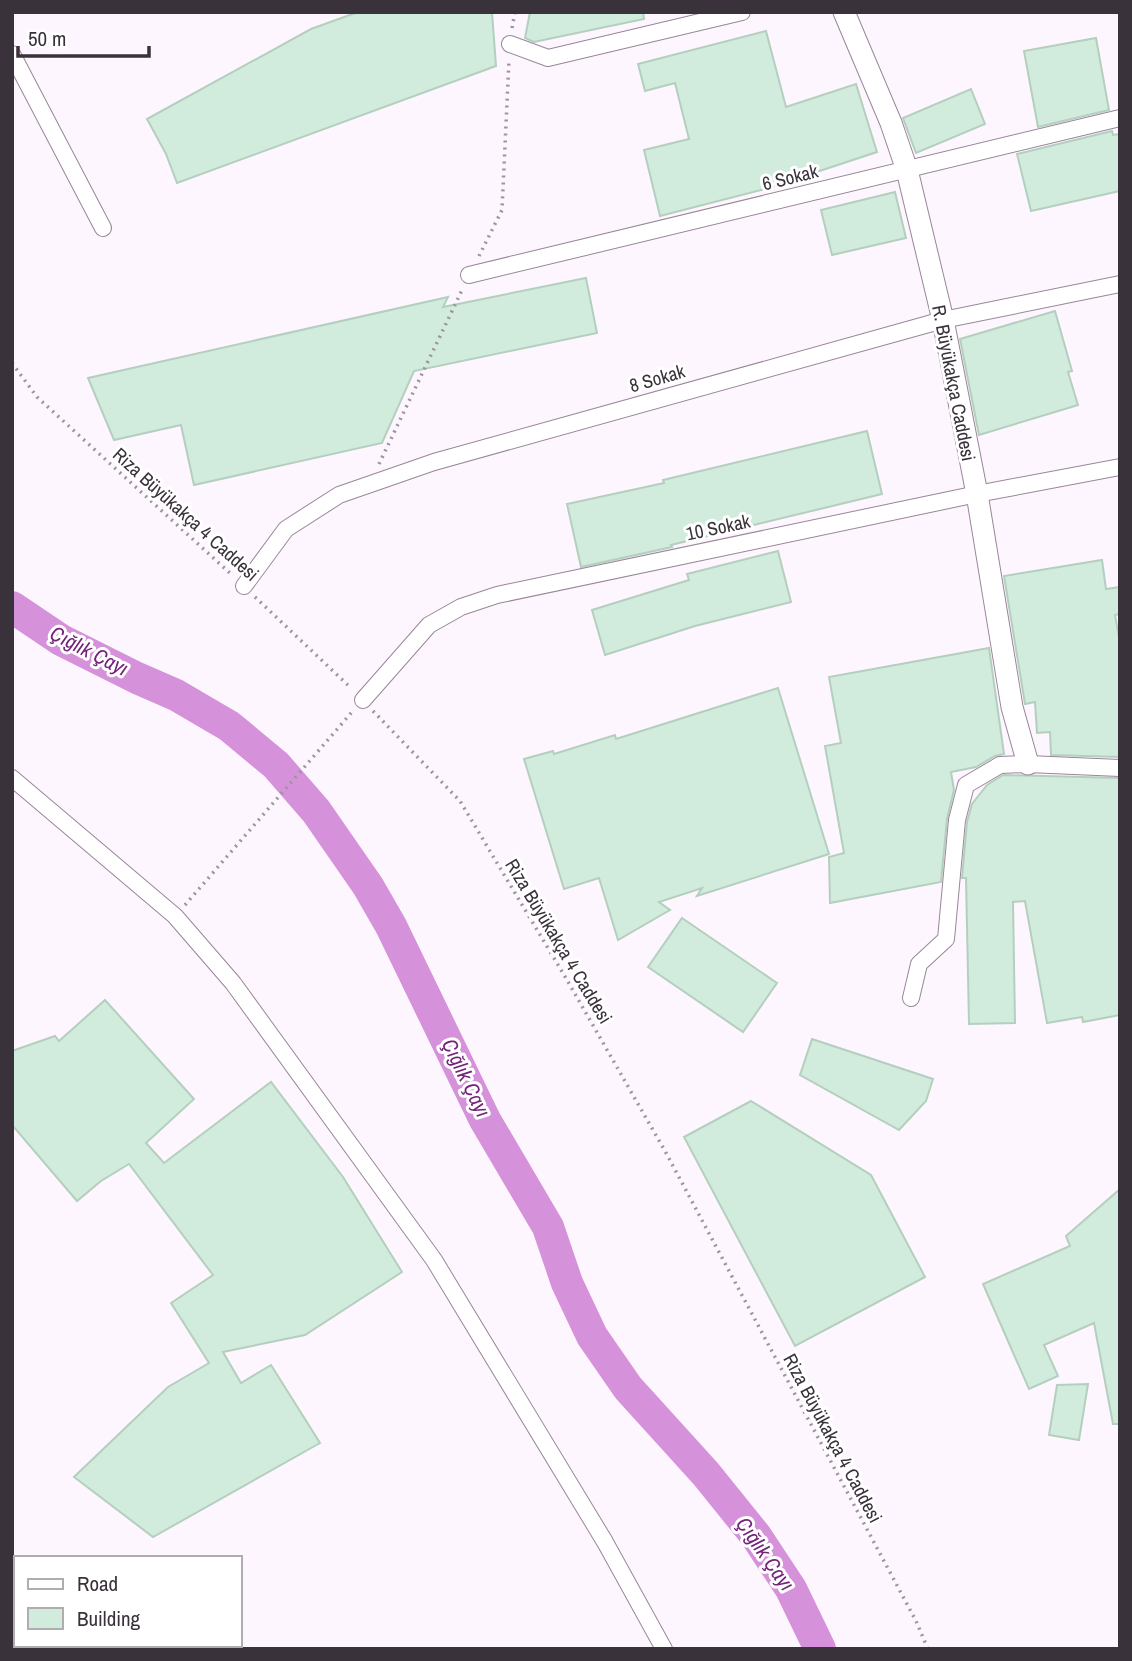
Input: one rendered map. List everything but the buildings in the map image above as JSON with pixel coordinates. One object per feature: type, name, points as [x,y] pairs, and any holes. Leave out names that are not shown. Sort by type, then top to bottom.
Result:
[{"type":"street","points":[[510,44],[548,58],[742,12]]},
{"type":"street","name":"R. Büyükakça Caddesi","points":[[844,12],[891,123],[906,170],[943,320],[977,494],[1012,708],[1028,764]]},
{"type":"street","points":[[12,54],[103,228]]},
{"type":"street","name":"6 Sokak","points":[[469,275],[1120,118]]},
{"type":"street","name":"8 Sokak","points":[[244,586],[286,529],[339,495],[371,482],[943,320],[1120,284]]},
{"type":"street","name":"10 Sokak","points":[[363,700],[429,625],[461,607],[498,596],[977,494],[1120,467]]},
{"type":"street","points":[[911,998],[919,964],[946,939],[957,820],[965,785],[1000,765],[1120,768]]},
{"type":"street","points":[[12,778],[176,916],[233,983],[434,1260],[605,1542],[664,1649]]},
{"type":"path","points":[[371,482],[502,210],[514,12]]},
{"type":"path","name":"Riza Büyükakça 4 Caddesi","points":[[12,363],[37,397],[321,657],[460,801],[665,1151],[916,1621],[928,1649]]},
{"type":"path","points":[[176,916],[363,700]]},
{"type":"waterway","name":"Çığlık Çayı","points":[[12,607],[61,640],[176,695],[229,726],[276,765],[316,811],[368,886],[391,926],[485,1120],[548,1227],[567,1283],[592,1336],[628,1388],[706,1474],[756,1536],[791,1589],[820,1649]]}]
